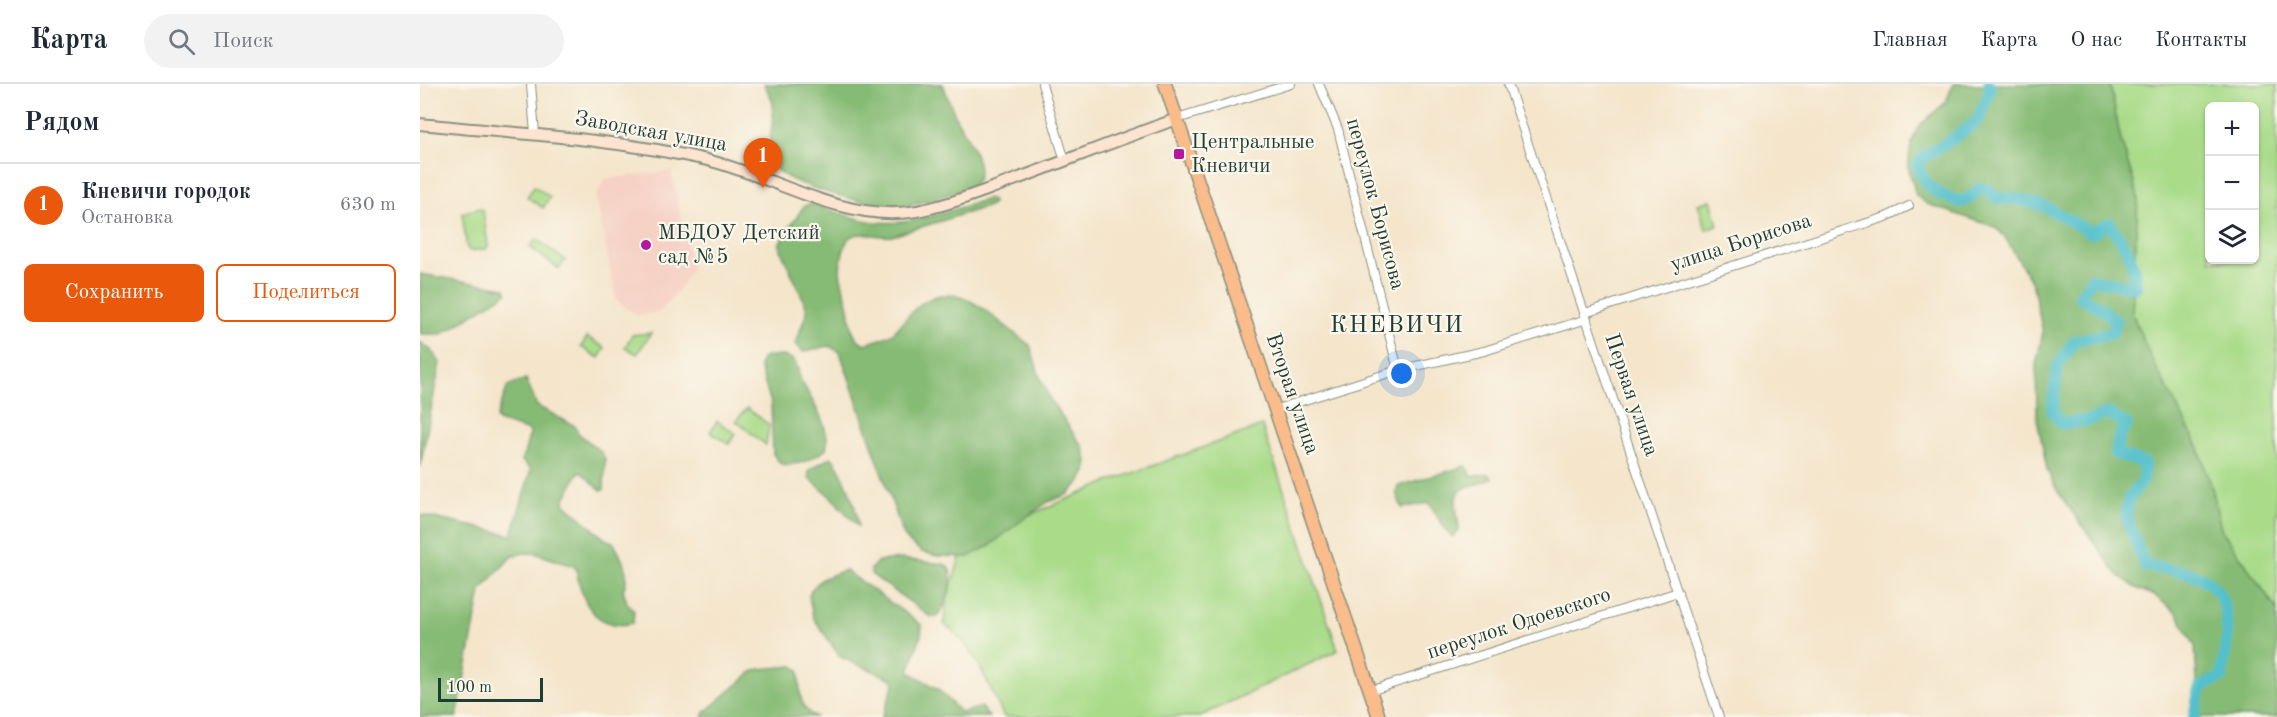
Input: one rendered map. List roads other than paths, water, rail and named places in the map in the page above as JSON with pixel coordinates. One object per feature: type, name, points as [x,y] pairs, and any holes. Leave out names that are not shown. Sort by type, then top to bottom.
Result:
[{"type":"main road","name":"Вторая улица","points":[[1166,84],[1379,717]]},
{"type":"street","points":[[531,84],[535,134]]},
{"type":"street","points":[[1042,84],[1065,161]]},
{"type":"street","points":[[1177,119],[1291,84]]},
{"type":"street","name":"переулок Борисова","points":[[1319,84],[1338,129],[1398,370]]},
{"type":"street","name":"Первая улица","points":[[1508,84],[1719,717]]},
{"type":"street","name":"Заводская улица","points":[[420,124],[625,144],[733,167],[800,192],[847,206],[884,213],[900,213],[932,207],[979,192],[1177,119]]},
{"type":"street","name":"улица Борисова","points":[[1586,316],[1886,217],[1909,206]]},
{"type":"street","points":[[1277,409],[1398,370],[1484,351],[1586,316]]},
{"type":"street","name":"переулок Одоевского","points":[[1370,691],[1678,592]]},
{"type":"waterway","points":[[1989,84],[1990,90],[1978,120],[1925,156],[1917,165],[1924,180],[1934,190],[1962,202],[1980,188],[1989,190],[1996,198],[2017,199],[2046,207],[2092,233],[2109,223],[2128,252],[2136,287],[2091,279],[2080,297],[2099,307],[2116,321],[2112,333],[2074,341],[2058,366],[2052,411],[2062,424],[2090,420],[2108,413],[2127,425],[2119,437],[2116,454],[2144,463],[2143,481],[2129,498],[2126,517],[2145,566],[2179,571],[2206,580],[2222,600],[2227,636],[2222,677],[2200,687],[2194,717]]},
{"type":"place","name":"Центральные Кневичи","points":[[1179,154]]},
{"type":"place","name":"Кневичи городок","points":[[763,188]]},
{"type":"place","name":"МБДОУ Детский сад №5","points":[[646,245]]},
{"type":"district","name":"КНЕВИЧИ","points":[[1397,326]]}]
